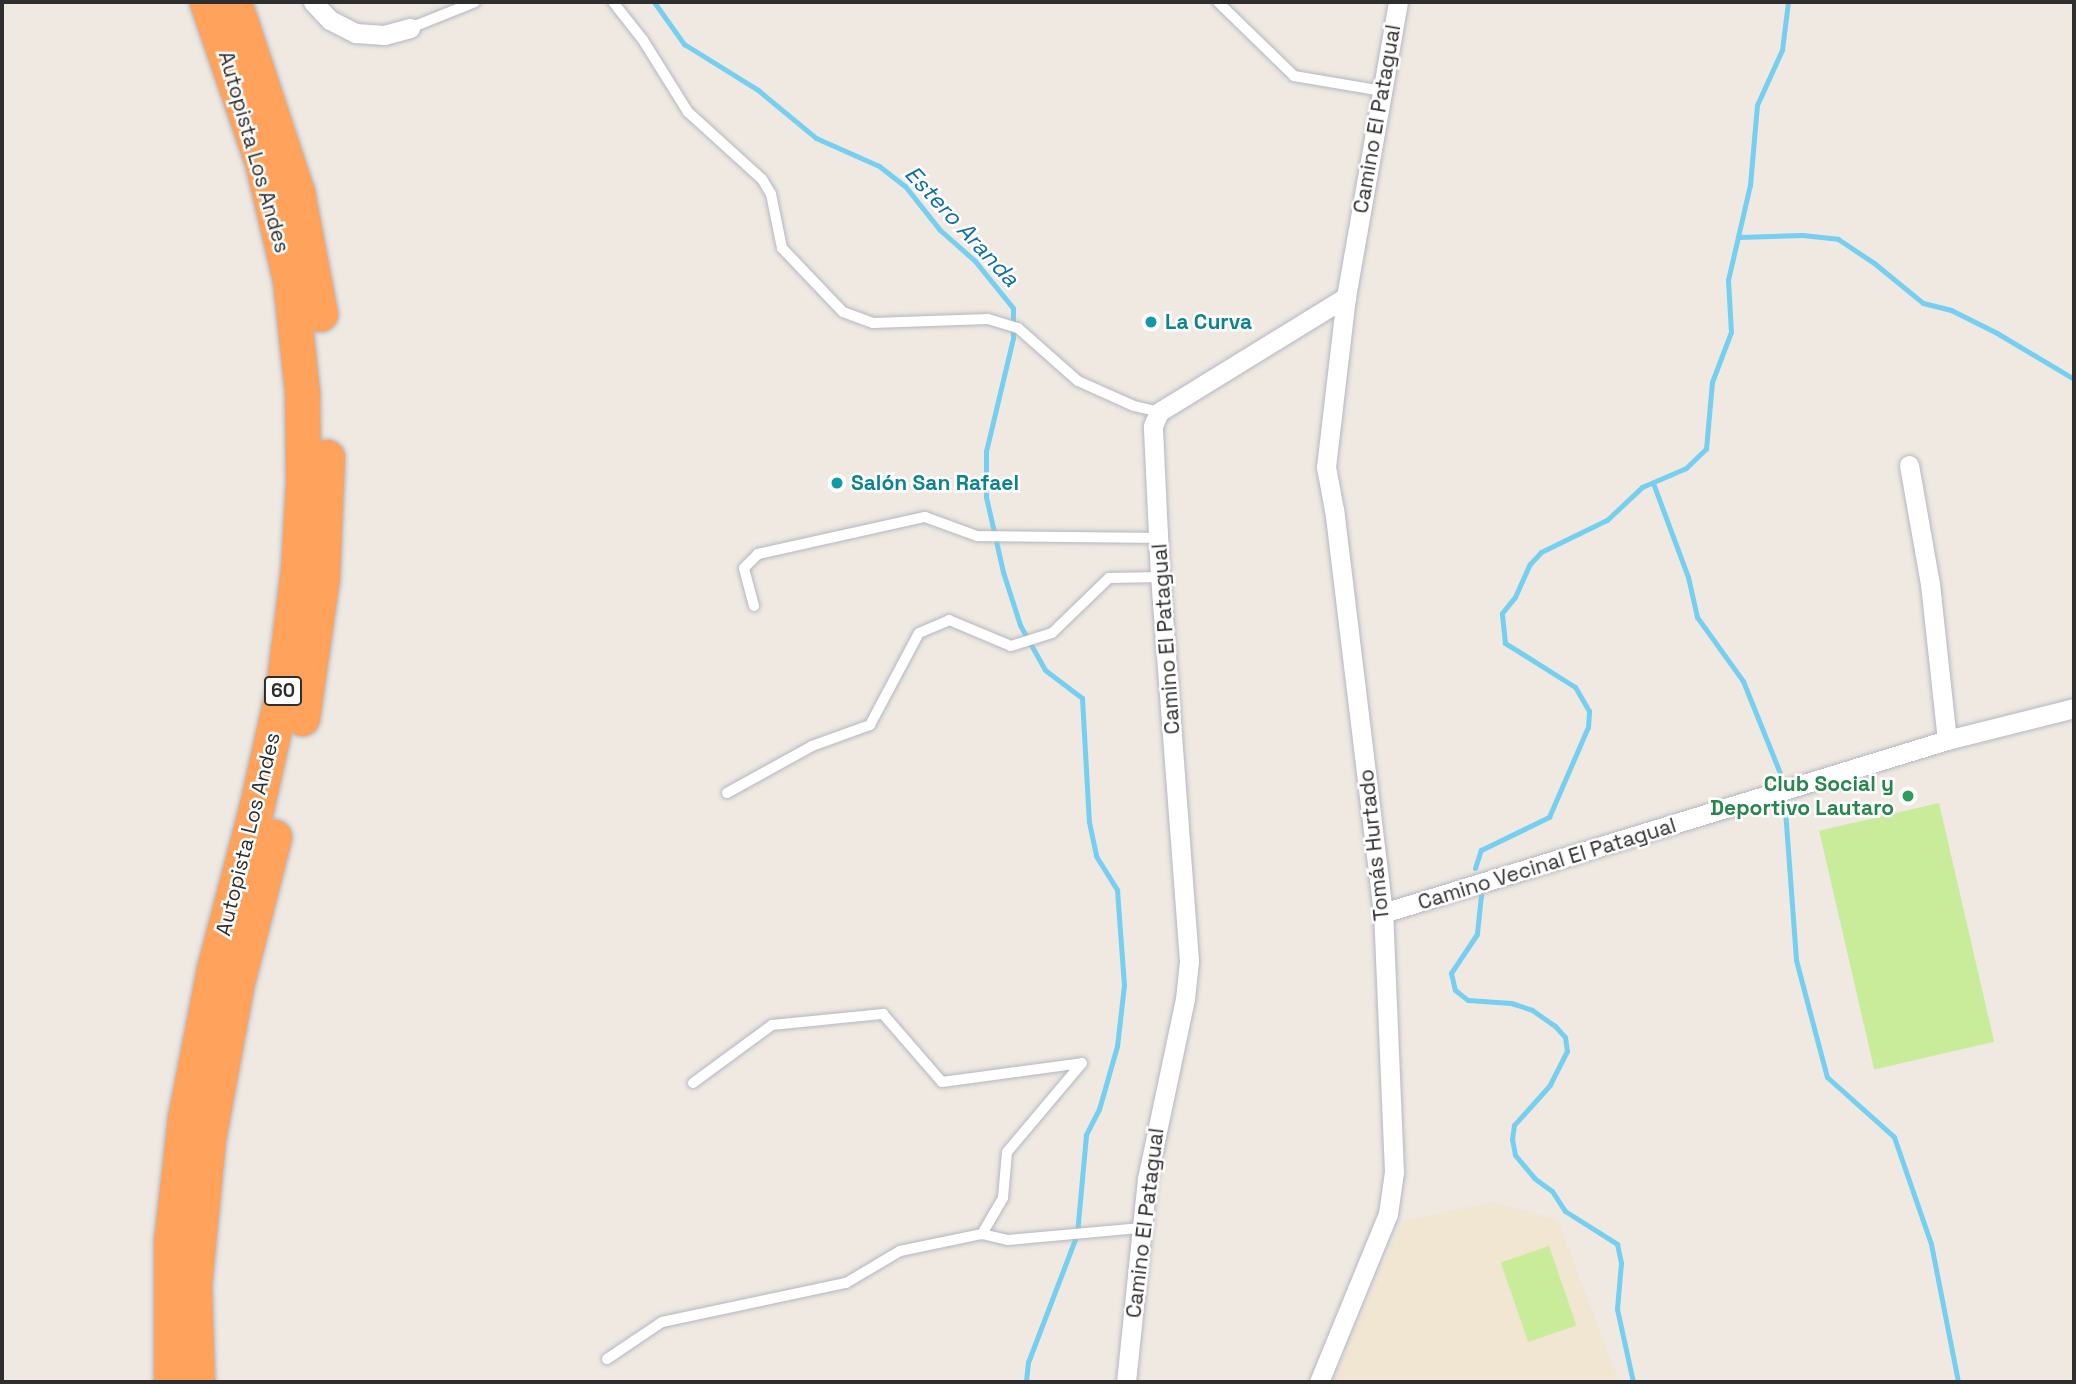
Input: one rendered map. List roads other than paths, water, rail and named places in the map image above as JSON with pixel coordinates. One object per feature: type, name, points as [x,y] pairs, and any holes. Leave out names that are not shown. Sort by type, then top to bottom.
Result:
[{"type":"highway","name":"Autopista Los Andes","points":[[171,1382],[171,1242],[186,1118],[212,982],[283,689],[298,569],[303,481],[302,392],[290,280],[262,162],[207,2]]},
{"type":"highway","name":"Autopista Los Andes","points":[[197,1382],[194,1285],[208,1139],[236,986],[306,697],[322,577],[327,476],[321,326],[307,239],[275,118],[234,2]]},
{"type":"street","points":[[313,2],[330,20],[356,33],[384,35],[410,29]]},
{"type":"street","name":"Camino El Patagual","points":[[1346,297],[1398,2]]},
{"type":"street","points":[[1159,412],[1346,297]]},
{"type":"street","name":"Tomás Hurtado","points":[[1319,1382],[1388,1214],[1394,1172],[1383,913],[1334,510],[1326,467],[1346,297]]},
{"type":"street","name":"Camino El Patagual","points":[[1126,1382],[1147,1179],[1185,999],[1189,961],[1160,577],[1153,426],[1159,412]]},
{"type":"street","points":[[1909,465],[1930,584],[1947,740]]},
{"type":"street","name":"Camino Vecinal El Patagual","points":[[1383,913],[1947,740],[2074,708]]},
{"type":"lane","points":[[410,29],[475,2]]},
{"type":"lane","points":[[613,2],[643,40],[688,111],[762,179],[771,194],[782,248],[843,312],[873,323],[988,319],[1018,328],[1078,381],[1134,406],[1159,412]]},
{"type":"lane","points":[[1219,2],[1294,76],[1383,91]]},
{"type":"lane","points":[[754,606],[744,568],[758,554],[925,517],[976,536],[1159,538]]},
{"type":"lane","points":[[727,793],[812,746],[870,725],[919,633],[949,620],[1011,646],[1052,634],[1109,578],[1160,577]]},
{"type":"lane","points":[[693,1083],[772,1025],[883,1014],[942,1082],[1082,1063],[1007,1152],[1003,1198],[982,1234]]},
{"type":"lane","points":[[607,1359],[662,1322],[846,1283],[900,1251],[982,1234],[1008,1240],[1141,1228]]},
{"type":"waterway","name":"Estero Aranda","points":[[654,2],[684,44],[758,90],[816,138],[879,166],[905,186],[940,230],[975,261],[1013,308],[1013,338],[986,451],[986,497],[1003,572],[1020,625],[1045,670],[1082,698],[1089,822],[1096,856],[1117,890],[1124,985],[1117,1046],[1099,1109],[1086,1135],[1077,1234],[1028,1362],[1026,1382]]},
{"type":"waterway","points":[[1475,868],[1481,850],[1549,817],[1588,727],[1589,711],[1575,687],[1505,643],[1502,613],[1515,597],[1530,564],[1541,552],[1607,520],[1642,487],[1686,468],[1706,449],[1712,382],[1731,332],[1728,280],[1750,185],[1757,105],[1782,50],[1788,2]]},
{"type":"waterway","points":[[1739,237],[1802,235],[1838,239],[1874,263],[1923,303],[1951,310],[1997,333],[2074,379]]},
{"type":"waterway","points":[[1653,483],[1688,577],[1697,617],[1743,681],[1780,773],[1782,786]]},
{"type":"waterway","points":[[1784,796],[1796,960],[1827,1077],[1894,1137],[1931,1244],[1958,1382]]},
{"type":"waterway","points":[[1481,895],[1477,934],[1451,973],[1455,990],[1468,1000],[1511,1003],[1532,1010],[1555,1026],[1565,1037],[1567,1051],[1550,1085],[1514,1125],[1512,1139],[1515,1155],[1534,1178],[1552,1191],[1565,1211],[1617,1244],[1621,1263],[1617,1309],[1633,1382]]},
{"type":"place","name":"La Curva","points":[[1151,322]]},
{"type":"place","name":"Salón San Rafael","points":[[837,483]]},
{"type":"place","name":"Club Social y Deportivo Lautaro","points":[[1908,796]]}]
